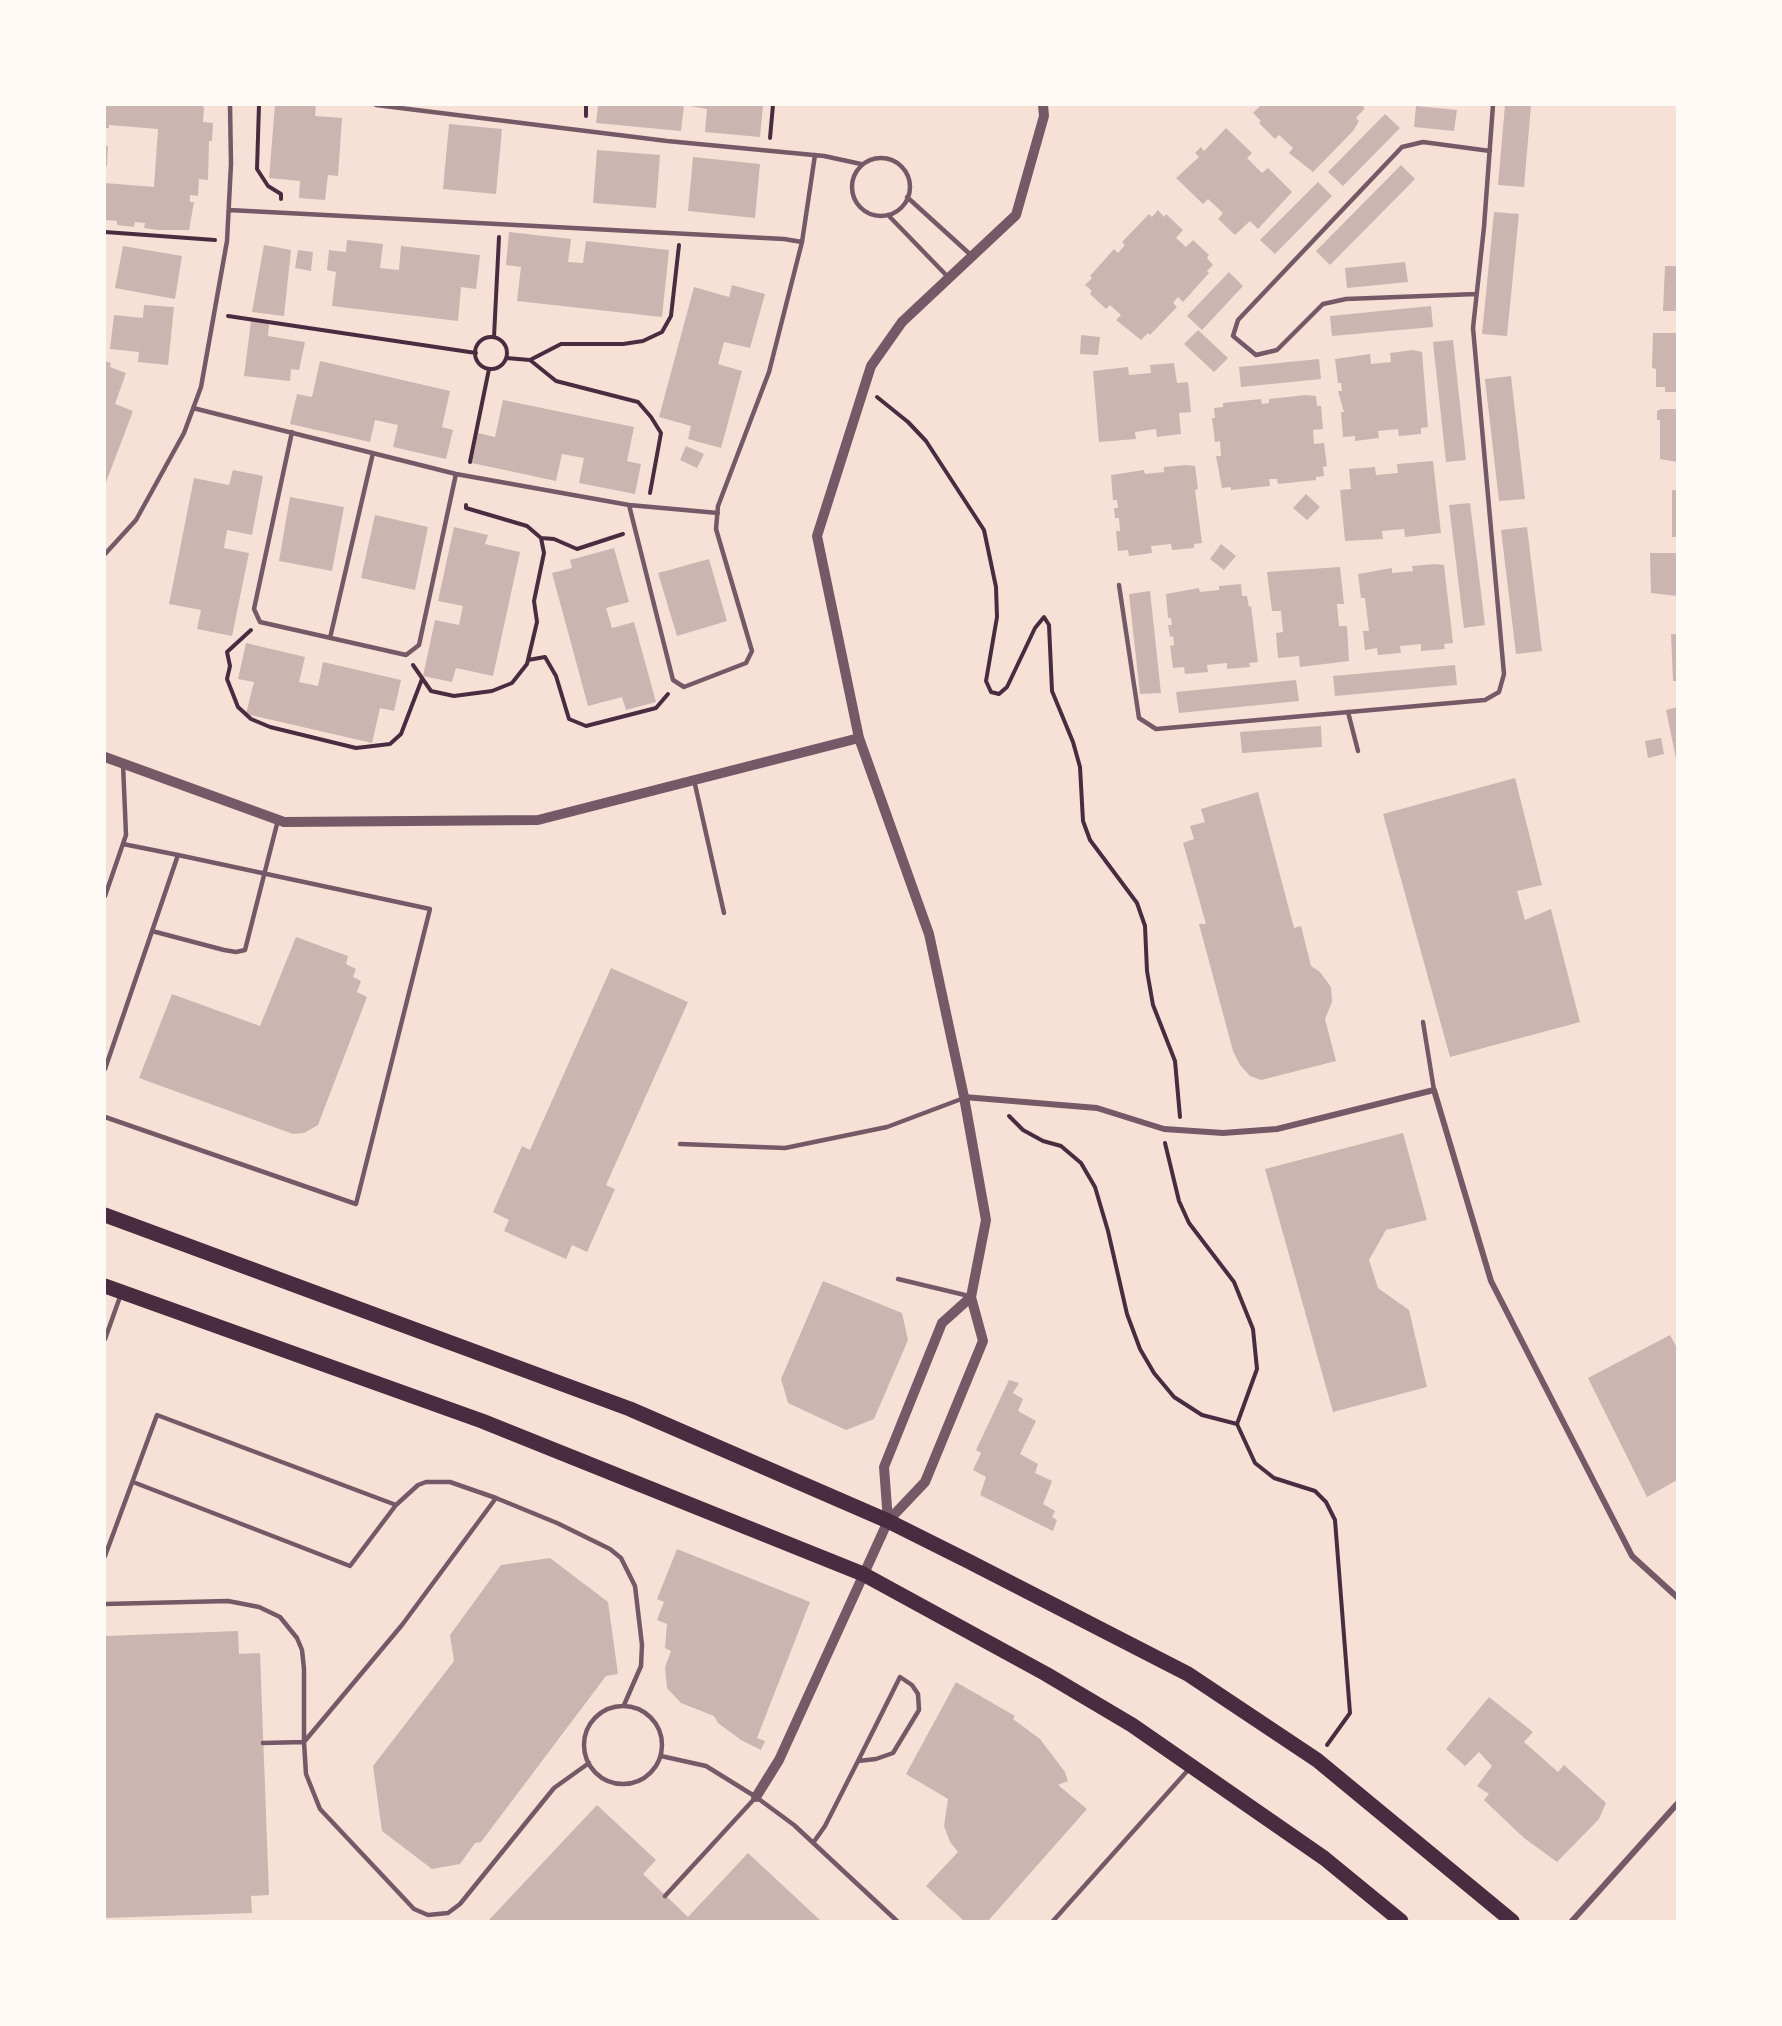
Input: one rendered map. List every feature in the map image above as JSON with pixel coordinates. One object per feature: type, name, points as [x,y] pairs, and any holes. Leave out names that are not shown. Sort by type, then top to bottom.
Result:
[{"type":"main road","points":[[105,1215],[630,1409],[888,1521],[1188,1674],[1317,1760],[1512,1921]]},
{"type":"main road","points":[[105,1286],[482,1421],[863,1574],[1055,1679],[1132,1725],[1324,1858],[1401,1921]]},
{"type":"street","points":[[756,1797],[779,1760],[888,1521],[925,1482],[984,1341],[971,1297],[986,1220],[964,1097],[929,934],[859,738],[817,536],[871,366],[902,322],[1016,215],[1044,116],[1043,105]]},
{"type":"street","points":[[105,757],[284,822],[538,820],[859,738]]},
{"type":"street","points":[[964,1097],[1097,1108],[1164,1129],[1222,1133],[1277,1129],[1434,1090],[1491,1281],[1632,1556],[1677,1597]]},
{"type":"street","points":[[888,1521],[884,1467],[942,1323],[971,1297]]},
{"type":"street","points":[[1572,1921],[1677,1804]]},
{"type":"lane","points":[[105,554],[136,520],[184,433],[201,387],[216,314],[227,241],[230,105]]},
{"type":"lane","points":[[376,105],[667,141],[814,155],[861,165]]},
{"type":"lane","points":[[1119,585],[1139,718],[1156,729],[1485,700],[1499,692],[1504,674],[1473,328],[1493,105]]},
{"type":"lane","points":[[1476,294],[1346,299],[1323,304],[1277,350],[1256,355],[1233,336],[1238,320],[1402,147],[1422,142],[1490,152]]},
{"type":"lane","points":[[629,505],[673,680],[684,687],[746,663],[752,651],[716,529],[718,506],[770,372],[802,242],[814,155]]},
{"type":"lane","points":[[874,158],[888,158],[900,165],[909,177],[908,197],[894,213],[880,216],[866,213],[856,203],[851,190],[853,176],[861,165],[874,158]]},
{"type":"lane","points":[[908,197],[972,256]]},
{"type":"lane","points":[[229,210],[802,242]]},
{"type":"lane","points":[[888,215],[949,278]]},
{"type":"lane","points":[[193,408],[456,474],[629,505],[718,513]]},
{"type":"lane","points":[[292,432],[254,609],[260,622],[406,655],[419,645],[456,474]]},
{"type":"lane","points":[[330,638],[373,453]]},
{"type":"lane","points":[[1348,712],[1358,751]]},
{"type":"lane","points":[[105,896],[126,835],[123,764]]},
{"type":"lane","points":[[694,780],[724,913]]},
{"type":"lane","points":[[152,931],[224,950],[236,952],[245,950],[278,820]]},
{"type":"lane","points":[[105,1117],[356,1204],[430,909],[123,844]]},
{"type":"lane","points":[[105,1069],[178,855]]},
{"type":"lane","points":[[1423,1022],[1434,1090]]},
{"type":"lane","points":[[680,1144],[785,1148],[887,1127],[964,1097]]},
{"type":"lane","points":[[898,1279],[971,1297]]},
{"type":"lane","points":[[105,1339],[122,1292]]},
{"type":"lane","points":[[105,1556],[157,1415],[396,1505]]},
{"type":"lane","points":[[133,1482],[350,1566],[396,1505],[418,1485],[435,1481],[450,1482],[496,1497],[557,1523],[610,1549],[621,1558],[635,1586],[642,1645],[641,1666],[624,1705]]},
{"type":"lane","points":[[263,1743],[304,1742],[402,1625],[496,1497]]},
{"type":"lane","points":[[105,1604],[228,1601],[259,1607],[280,1617],[297,1638],[302,1650],[306,1774],[320,1809],[414,1909],[428,1915],[448,1913],[459,1904],[554,1788],[589,1763]]},
{"type":"lane","points":[[813,1843],[825,1826],[900,1677],[912,1685],[918,1694],[919,1710],[893,1753],[876,1759],[858,1761]]},
{"type":"lane","points":[[624,1705],[636,1707],[654,1721],[661,1732],[661,1756],[652,1772],[637,1781],[618,1783],[601,1776],[589,1763],[585,1750],[585,1737],[590,1724],[605,1710],[624,1705]]},
{"type":"lane","points":[[661,1756],[706,1766],[756,1797],[813,1843],[897,1921]]},
{"type":"lane","points":[[1053,1921],[1192,1765]]},
{"type":"lane","points":[[666,1896],[756,1797]]},
{"type":"path","points":[[259,105],[257,169],[268,186],[281,194],[280,213]]},
{"type":"path","points":[[768,151],[773,105]]},
{"type":"path","points":[[494,337],[500,224]]},
{"type":"path","points":[[105,232],[227,241]]},
{"type":"path","points":[[506,358],[530,360],[561,344],[623,344],[643,341],[662,332],[671,316],[680,234]]},
{"type":"path","points":[[216,314],[476,353]]},
{"type":"path","points":[[489,369],[478,361],[476,353],[480,342],[494,337]]},
{"type":"path","points":[[489,369],[502,364],[506,358],[505,345],[494,337]]},
{"type":"path","points":[[530,360],[556,381],[638,402],[651,417],[661,433],[647,507]]},
{"type":"path","points":[[489,369],[467,476],[466,508],[527,526],[541,538],[554,539],[577,549],[605,538],[635,531]]},
{"type":"path","points":[[864,390],[902,416],[926,441],[984,530],[996,587],[997,617],[986,681],[991,692],[999,694],[1006,687],[1035,628],[1044,617],[1049,626],[1052,692],[1073,742],[1080,767],[1083,821],[1090,840],[1137,903],[1145,926],[1147,971],[1153,1005],[1175,1061],[1180,1130]]},
{"type":"path","points":[[406,655],[431,691],[454,696],[473,694],[512,683],[528,660],[537,621],[534,601],[544,553],[541,538]]},
{"type":"path","points":[[260,622],[227,652],[230,666],[227,679],[238,707],[251,719],[270,727],[356,748],[390,744],[401,734],[422,678]]},
{"type":"path","points":[[528,660],[545,657],[556,676],[569,719],[586,726],[656,708],[678,683]]},
{"type":"path","points":[[994,1100],[1023,1130],[1043,1141],[1061,1146],[1082,1163],[1099,1198],[1126,1314],[1140,1349],[1154,1373],[1174,1397],[1202,1415],[1236,1424]]},
{"type":"path","points":[[1164,1129],[1165,1146],[1179,1201],[1189,1223],[1234,1282],[1253,1329],[1257,1369],[1236,1424],[1255,1463],[1274,1478],[1315,1491],[1326,1502],[1335,1520],[1350,1713],[1317,1760]]},
{"type":"building","points":[[105,105],[202,105],[204,108],[203,122],[213,123],[212,141],[209,141],[208,180],[199,179],[198,196],[190,195],[190,202],[194,202],[189,230],[157,230],[144,228],[145,223],[135,222],[134,227],[117,225],[117,221],[105,220],[105,183],[154,187],[158,129],[109,125],[109,128],[105,128]]},
{"type":"building","points":[[275,105],[316,105],[315,116],[342,118],[338,176],[328,175],[325,200],[299,198],[300,181],[269,178]]},
{"type":"building","points":[[598,105],[684,105],[681,131],[596,123]]},
{"type":"building","points":[[684,105],[763,105],[760,137],[705,132],[707,109]]},
{"type":"building","points":[[1261,105],[1361,105],[1365,108],[1356,118],[1359,121],[1353,131],[1313,172],[1289,153],[1293,148],[1279,135],[1275,139],[1259,123],[1261,121],[1253,113]]},
{"type":"building","points":[[1505,105],[1531,105],[1524,187],[1498,185]]},
{"type":"building","points":[[1416,106],[1457,110],[1454,131],[1414,127]]},
{"type":"building","points":[[1385,114],[1400,128],[1343,186],[1328,172]]},
{"type":"building","points":[[449,124],[502,129],[496,194],[443,189]]},
{"type":"building","points":[[1226,128],[1252,153],[1247,158],[1262,173],[1268,168],[1292,192],[1258,229],[1250,221],[1235,235],[1218,219],[1223,213],[1208,199],[1203,204],[1176,178],[1199,157],[1195,153],[1201,147],[1204,151]]},
{"type":"building","points":[[105,146],[108,146],[107,166],[105,166]]},
{"type":"building","points":[[597,150],[660,155],[656,208],[593,203]]},
{"type":"building","points":[[693,157],[760,164],[755,218],[688,211]]},
{"type":"building","points":[[1401,165],[1415,179],[1330,265],[1316,251]]},
{"type":"building","points":[[1318,182],[1332,196],[1275,254],[1260,240]]},
{"type":"building","points":[[1158,210],[1164,217],[1166,214],[1183,230],[1176,238],[1186,247],[1193,240],[1209,255],[1207,258],[1213,265],[1207,271],[1209,273],[1183,302],[1178,297],[1173,303],[1177,307],[1150,335],[1148,333],[1141,340],[1116,320],[1121,315],[1110,305],[1106,309],[1090,294],[1092,291],[1085,285],[1114,249],[1118,253],[1125,245],[1122,242],[1149,214],[1152,217]]},
{"type":"building","points":[[1494,212],[1519,214],[1507,336],[1482,334]]},
{"type":"building","points":[[509,232],[571,239],[568,262],[583,263],[586,241],[669,250],[662,317],[517,301],[521,267],[506,265]]},
{"type":"building","points":[[347,240],[383,244],[380,268],[399,270],[401,246],[480,255],[476,289],[461,287],[458,321],[332,306],[336,272],[327,270],[329,250],[346,252]]},
{"type":"building","points":[[264,245],[291,250],[284,316],[252,312]]},
{"type":"building","points":[[123,246],[182,256],[175,299],[115,288]]},
{"type":"building","points":[[298,250],[313,252],[311,271],[295,268]]},
{"type":"building","points":[[1405,262],[1408,282],[1347,288],[1345,268]]},
{"type":"building","points":[[1665,266],[1677,266],[1677,311],[1663,311]]},
{"type":"building","points":[[1229,272],[1243,286],[1202,330],[1187,316]]},
{"type":"building","points":[[732,285],[765,294],[750,348],[724,342],[718,364],[742,371],[721,448],[688,439],[691,426],[659,417],[694,287],[729,297]]},
{"type":"building","points":[[144,305],[174,307],[168,365],[138,362],[139,352],[110,349],[114,315],[143,318]]},
{"type":"building","points":[[1431,306],[1433,327],[1332,336],[1330,316]]},
{"type":"building","points":[[251,321],[269,324],[268,336],[305,342],[299,370],[291,369],[290,381],[244,376]]},
{"type":"building","points":[[1198,330],[1228,358],[1214,372],[1184,344]]},
{"type":"building","points":[[1653,333],[1677,333],[1677,392],[1665,392],[1665,387],[1656,387],[1656,369],[1652,368]]},
{"type":"building","points":[[1081,335],[1100,337],[1098,355],[1080,354]]},
{"type":"building","points":[[1453,340],[1466,460],[1446,462],[1433,342]]},
{"type":"building","points":[[1413,350],[1422,352],[1428,427],[1421,428],[1421,434],[1399,436],[1398,429],[1378,431],[1379,438],[1355,441],[1355,436],[1343,437],[1341,412],[1344,412],[1338,391],[1342,391],[1341,383],[1338,383],[1335,359],[1370,354],[1371,364],[1391,362],[1390,353]]},
{"type":"building","points":[[1319,359],[1321,379],[1241,387],[1239,367]]},
{"type":"building","points":[[105,361],[111,363],[110,367],[126,373],[115,404],[133,411],[105,485]]},
{"type":"building","points":[[320,361],[450,391],[442,427],[453,430],[446,459],[393,447],[398,425],[375,420],[370,442],[290,424],[297,394],[312,397]]},
{"type":"building","points":[[1174,363],[1177,383],[1188,382],[1191,412],[1179,413],[1181,434],[1157,437],[1156,429],[1135,432],[1136,439],[1099,442],[1093,371],[1128,367],[1129,375],[1151,373],[1150,365]]},
{"type":"building","points":[[1511,376],[1525,499],[1499,501],[1485,379]]},
{"type":"building","points":[[1316,396],[1317,406],[1321,406],[1323,429],[1313,430],[1314,444],[1324,443],[1327,466],[1323,467],[1324,476],[1316,477],[1316,480],[1278,484],[1277,479],[1269,479],[1270,486],[1231,490],[1231,487],[1222,488],[1216,456],[1221,456],[1220,441],[1215,442],[1212,418],[1215,418],[1214,408],[1223,407],[1223,403],[1261,399],[1262,404],[1269,403],[1269,399]]},
{"type":"building","points":[[503,400],[634,427],[627,461],[641,464],[635,494],[579,483],[584,458],[562,454],[556,481],[472,463],[478,433],[495,437]]},
{"type":"building","points":[[1677,409],[1677,462],[1660,459],[1660,420],[1657,420],[1657,411]]},
{"type":"building","points":[[686,446],[704,454],[697,468],[680,460]]},
{"type":"building","points":[[1433,461],[1441,533],[1405,537],[1404,529],[1382,531],[1383,539],[1345,541],[1340,490],[1351,489],[1349,469],[1375,467],[1376,475],[1398,473],[1397,464]]},
{"type":"building","points":[[1195,466],[1198,489],[1195,490],[1202,543],[1194,544],[1194,548],[1172,550],[1171,544],[1151,546],[1152,553],[1129,556],[1128,550],[1118,551],[1116,531],[1120,531],[1119,518],[1115,518],[1114,508],[1118,508],[1117,500],[1113,500],[1111,475],[1144,470],[1145,474],[1164,472],[1164,467]]},
{"type":"building","points":[[233,470],[263,476],[252,535],[227,530],[224,548],[249,553],[232,636],[197,629],[201,610],[169,604],[194,478],[229,485]]},
{"type":"building","points":[[1672,490],[1677,490],[1677,537],[1672,537]]},
{"type":"building","points":[[1306,494],[1320,507],[1307,520],[1293,508]]},
{"type":"building","points":[[290,497],[344,507],[332,571],[279,561]]},
{"type":"building","points":[[1470,503],[1485,625],[1464,628],[1449,505]]},
{"type":"building","points":[[375,515],[428,527],[415,590],[361,578]]},
{"type":"building","points":[[454,527],[488,535],[485,544],[520,552],[493,676],[456,668],[452,682],[423,676],[435,620],[459,625],[463,606],[438,601]]},
{"type":"building","points":[[1527,527],[1542,651],[1516,654],[1501,530]]},
{"type":"building","points":[[1221,544],[1236,556],[1224,570],[1210,559]]},
{"type":"building","points":[[614,548],[629,602],[606,608],[612,628],[634,622],[656,702],[626,710],[622,697],[588,706],[552,573],[572,568],[570,560]]},
{"type":"building","points":[[1650,553],[1677,553],[1677,596],[1651,593]]},
{"type":"building","points":[[709,559],[727,621],[677,636],[658,573]]},
{"type":"building","points":[[1444,565],[1453,643],[1444,644],[1445,649],[1421,651],[1421,644],[1400,646],[1401,653],[1378,655],[1377,648],[1365,650],[1363,631],[1369,631],[1365,598],[1361,598],[1358,574],[1392,568],[1392,573],[1413,571],[1412,566]]},
{"type":"building","points":[[1340,567],[1344,604],[1337,604],[1339,626],[1347,626],[1349,661],[1300,667],[1299,656],[1278,658],[1276,633],[1283,632],[1281,611],[1272,611],[1267,572]]},
{"type":"building","points":[[1241,584],[1242,596],[1247,596],[1249,607],[1251,606],[1258,662],[1249,663],[1250,667],[1227,669],[1227,663],[1207,665],[1208,672],[1185,674],[1184,667],[1173,668],[1170,646],[1174,645],[1168,625],[1172,625],[1171,618],[1168,618],[1166,594],[1199,588],[1200,592],[1219,590],[1219,586]]},
{"type":"building","points":[[1150,591],[1161,693],[1140,694],[1129,594]]},
{"type":"building","points":[[1671,634],[1677,634],[1677,681],[1673,681]]},
{"type":"building","points":[[246,643],[305,657],[299,682],[318,686],[323,662],[401,680],[394,711],[380,708],[372,743],[246,714],[254,682],[238,679]]},
{"type":"building","points":[[1455,665],[1457,685],[1335,696],[1333,676]]},
{"type":"building","points":[[1296,680],[1299,701],[1179,713],[1176,692]]},
{"type":"building","points":[[1677,707],[1677,759],[1676,759],[1666,710]]},
{"type":"building","points":[[1321,726],[1322,747],[1242,753],[1240,732]]},
{"type":"building","points":[[1661,738],[1664,754],[1648,758],[1645,741]]},
{"type":"building","points":[[1515,778],[1542,885],[1517,891],[1525,920],[1551,909],[1580,1022],[1450,1057],[1383,814]]},
{"type":"building","points":[[1258,792],[1294,928],[1301,926],[1311,966],[1320,972],[1331,987],[1332,1002],[1325,1019],[1336,1061],[1261,1080],[1250,1076],[1240,1065],[1233,1051],[1199,924],[1206,924],[1183,843],[1194,839],[1190,826],[1205,822],[1201,809]]},
{"type":"building","points":[[296,937],[348,956],[346,964],[356,969],[353,977],[361,981],[357,992],[367,997],[318,1125],[304,1133],[293,1134],[139,1078],[172,994],[260,1026]]},
{"type":"building","points":[[611,968],[688,1002],[606,1185],[615,1189],[587,1252],[572,1245],[566,1259],[504,1231],[509,1220],[493,1212],[522,1146],[530,1150]]},
{"type":"building","points":[[1403,1133],[1427,1220],[1386,1230],[1369,1260],[1378,1288],[1409,1310],[1427,1387],[1333,1412],[1265,1169]]},
{"type":"building","points":[[823,1281],[902,1313],[908,1340],[874,1419],[846,1430],[788,1403],[781,1379]]},
{"type":"building","points":[[1670,1335],[1677,1348],[1677,1480],[1647,1497],[1588,1378]]},
{"type":"building","points":[[1009,1380],[1019,1383],[1013,1393],[1023,1399],[1018,1411],[1036,1421],[1020,1454],[1038,1464],[1035,1473],[1052,1481],[1043,1504],[1055,1511],[1052,1517],[1057,1520],[1053,1531],[980,1495],[986,1477],[973,1470],[981,1453],[976,1450]]},
{"type":"building","points":[[677,1549],[810,1602],[757,1738],[765,1741],[761,1750],[741,1740],[718,1723],[714,1716],[681,1703],[667,1688],[665,1667],[671,1651],[665,1648],[667,1624],[657,1620],[664,1602],[657,1599]]},
{"type":"building","points":[[550,1558],[608,1602],[618,1674],[606,1676],[481,1842],[475,1843],[460,1864],[432,1869],[382,1831],[373,1766],[454,1661],[450,1635],[501,1565]]},
{"type":"building","points":[[238,1631],[239,1654],[260,1653],[269,1895],[251,1896],[252,1913],[105,1918],[105,1636]]},
{"type":"building","points":[[956,1682],[1015,1716],[1013,1719],[1040,1739],[1065,1772],[1068,1781],[1058,1785],[1087,1809],[988,1921],[964,1921],[926,1886],[958,1852],[950,1842],[944,1826],[948,1799],[906,1774]]},
{"type":"building","points":[[1489,1697],[1533,1732],[1524,1742],[1558,1772],[1564,1765],[1606,1803],[1599,1819],[1557,1862],[1524,1838],[1484,1800],[1489,1794],[1477,1786],[1492,1766],[1479,1752],[1465,1766],[1446,1749]]},
{"type":"building","points":[[597,1805],[656,1860],[643,1874],[688,1917],[748,1853],[821,1921],[488,1921]]}]
